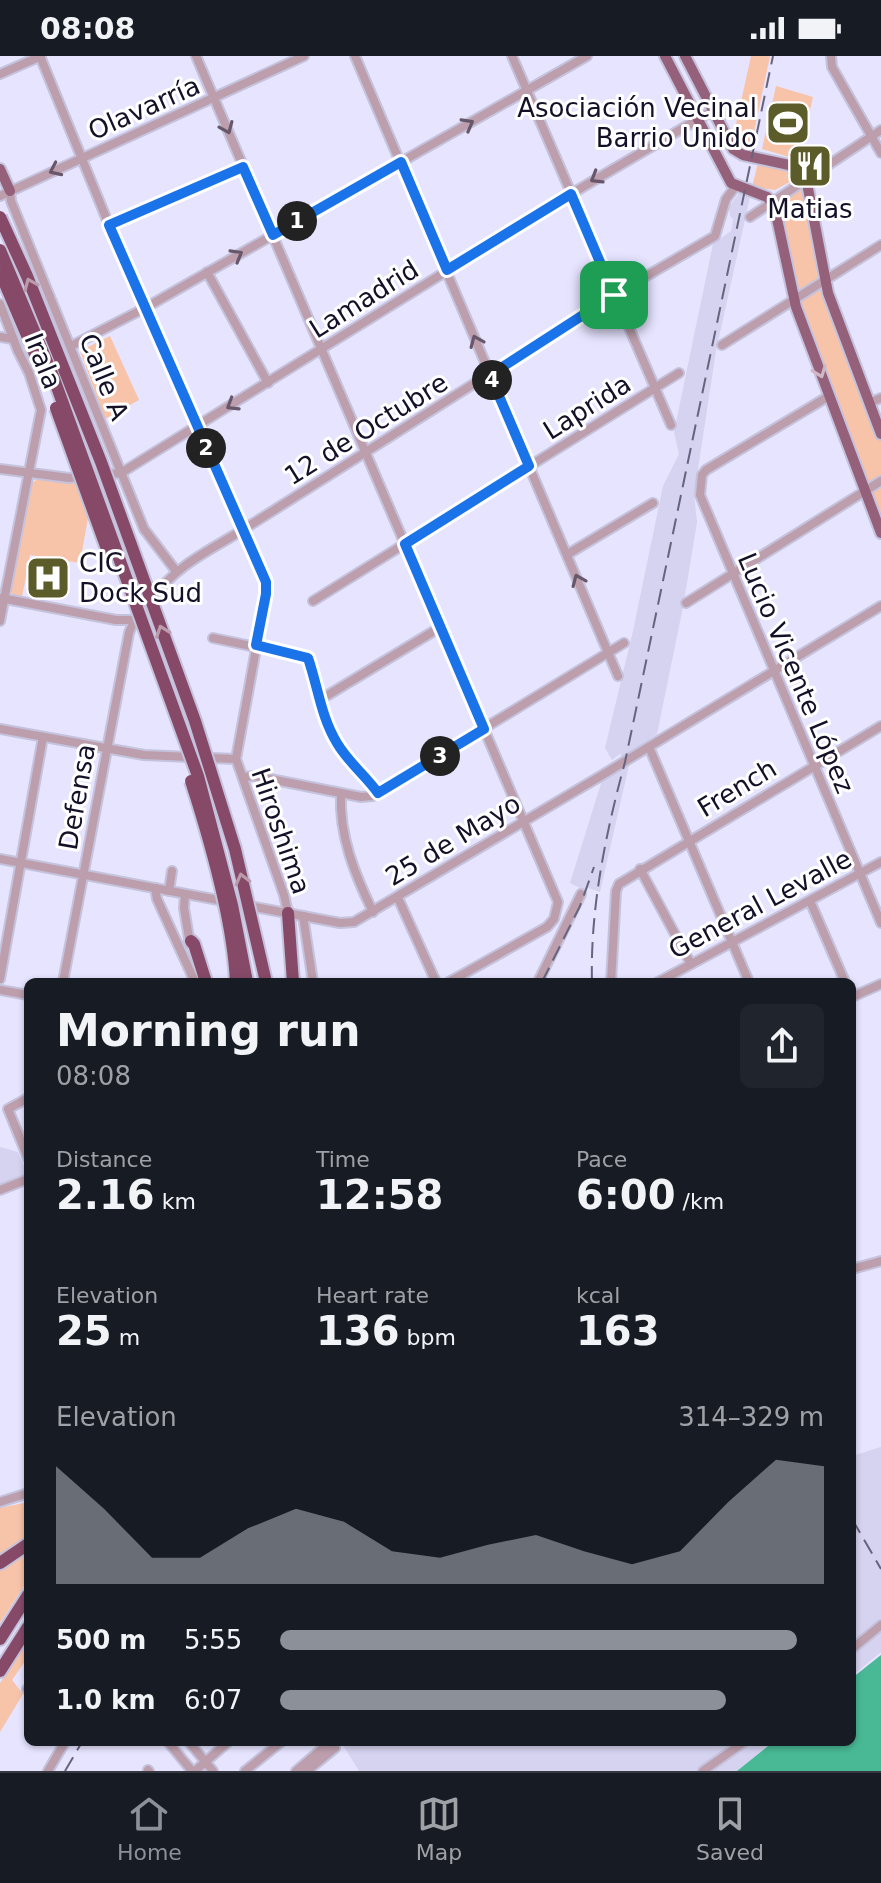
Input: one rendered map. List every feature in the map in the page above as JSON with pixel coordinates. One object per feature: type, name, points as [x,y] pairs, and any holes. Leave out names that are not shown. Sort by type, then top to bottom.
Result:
[{"type":"highway","points":[[0,217],[96,448],[195,721],[235,849],[265,978]]},
{"type":"highway","points":[[0,250],[53,376],[198,776],[232,905],[246,978]]},
{"type":"highway","points":[[0,272],[48,385],[181,748],[211,852],[230,936],[235,978]]},
{"type":"highway","points":[[288,913],[293,978]]},
{"type":"highway","points":[[191,941],[205,978]]},
{"type":"highway","points":[[2,1561],[24,1547]]},
{"type":"highway","points":[[0,1639],[24,1601]]},
{"type":"highway","points":[[0,1671],[24,1633]]},
{"type":"main road","points":[[665,56],[735,187],[759,194],[772,202],[794,299],[881,533]]},
{"type":"main road","points":[[685,56],[728,143],[738,152],[789,165],[806,178],[825,280],[881,434]]},
{"type":"main road","points":[[0,169],[5,193]]},
{"type":"street","points":[[0,74],[40,56]]},
{"type":"street","name":"Hiroshima","points":[[40,56],[109,225],[267,588],[236,759],[288,913]]},
{"type":"street","points":[[196,56],[557,898],[558,908],[552,922],[554,934],[561,939]]},
{"type":"street","name":"Olavarría","points":[[5,193],[304,56]]},
{"type":"street","points":[[355,56],[618,676]]},
{"type":"street","points":[[512,56],[671,425]]},
{"type":"street","points":[[71,346],[145,308],[587,56]]},
{"type":"street","points":[[831,58],[832,67],[881,153]]},
{"type":"street","name":"Lamadrid","points":[[121,473],[571,194],[712,111]]},
{"type":"street","points":[[750,217],[881,130]]},
{"type":"street","points":[[109,225],[243,167]]},
{"type":"street","name":"12 de Octubre","points":[[134,620],[176,571],[614,295],[715,236],[726,199],[735,187]]},
{"type":"street","name":"Calle A","points":[[5,193],[71,346],[146,534],[176,571]]},
{"type":"street","points":[[722,345],[881,245]]},
{"type":"street","points":[[207,272],[268,383]]},
{"type":"street","name":"Irala","points":[[0,304],[41,410],[0,621]]},
{"type":"street","points":[[0,337],[13,339]]},
{"type":"street","name":"Laprida","points":[[313,601],[679,373]]},
{"type":"street","name":"Lucio Vicente López","points":[[829,396],[706,470],[700,492],[881,923]]},
{"type":"street","points":[[869,403],[881,398]]},
{"type":"street","points":[[0,469],[69,478],[121,473]]},
{"type":"street","points":[[686,603],[881,481]]},
{"type":"street","points":[[568,554],[653,503]]},
{"type":"street","points":[[2,599],[116,620],[134,620]]},
{"type":"street","name":"25 de Mayo","points":[[0,859],[348,923],[398,898],[881,606]]},
{"type":"street","name":"Defensa","points":[[64,978],[122,662],[134,620]]},
{"type":"street","points":[[318,698],[328,695],[439,628]]},
{"type":"street","points":[[213,638],[308,658],[318,698],[337,743],[378,793]]},
{"type":"street","points":[[243,777],[255,776],[368,797],[624,643]]},
{"type":"street","name":"French","points":[[611,978],[617,887],[640,869],[881,726]]},
{"type":"street","points":[[0,729],[150,756],[236,759]]},
{"type":"street","points":[[0,979],[43,737]]},
{"type":"street","points":[[649,747],[747,978]]},
{"type":"street","points":[[341,794],[341,817],[350,859],[373,912]]},
{"type":"street","name":"General Levalle","points":[[665,978],[881,862]]},
{"type":"street","points":[[640,869],[691,964]]},
{"type":"street","points":[[169,891],[172,871]]},
{"type":"street","points":[[155,888],[157,899],[194,978]]},
{"type":"street","points":[[185,894],[184,908],[196,966],[192,971]]},
{"type":"street","points":[[540,978],[581,894]]},
{"type":"street","points":[[398,898],[434,978]]},
{"type":"street","points":[[810,901],[843,978]]},
{"type":"street","points":[[303,916],[312,978]]},
{"type":"street","points":[[456,978],[552,922]]},
{"type":"street","points":[[856,995],[881,984]]},
{"type":"street","points":[[0,990],[24,994]]},
{"type":"street","points":[[24,1100],[8,1109],[24,1149]]},
{"type":"street","points":[[0,1190],[24,1181]]},
{"type":"street","points":[[856,1268],[881,1261]]},
{"type":"street","points":[[0,1502],[24,1494]]},
{"type":"street","points":[[856,1646],[881,1625]]},
{"type":"street","points":[[48,1771],[63,1746]]},
{"type":"street","points":[[171,1746],[193,1771],[223,1746]]},
{"type":"street","points":[[192,1746],[213,1771]]},
{"type":"street","points":[[245,1771],[276,1746]]},
{"type":"street","points":[[296,1771],[331,1746]]},
{"type":"street","points":[[307,1771],[331,1746]]},
{"type":"street","points":[[703,1771],[738,1746]]},
{"type":"shaded area","points":[[751,56],[770,56],[750,151],[739,146],[734,133]]},
{"type":"shaded area","name":"Asociación Vecinal Barrio Unido","points":[[776,86],[813,97],[799,160],[762,149]]},
{"type":"shaded area","points":[[758,163],[785,168],[797,178],[775,190],[752,187]]},
{"type":"shaded area","points":[[798,189],[804,192],[818,278],[799,290],[796,289],[779,207],[780,201]]},
{"type":"shaded area","points":[[740,192],[750,197],[716,351],[694,495],[697,522],[657,734],[632,752],[600,892],[588,888],[586,891],[570,883],[603,777],[620,767],[621,753],[612,760],[605,748],[663,486],[679,454],[674,432],[713,244],[731,231],[733,219],[729,207]]},
{"type":"shaded area","points":[[825,280],[881,434],[881,529],[794,299]]},
{"type":"shaded area","points":[[110,336],[139,400],[105,419],[80,351]]},
{"type":"shaded area","points":[[39,478],[78,481],[88,518],[80,563],[30,555],[22,597],[13,595],[11,591],[32,483]]},
{"type":"shaded area","name":"CIC Dock Sud","points":[[36,557],[67,563],[61,599],[29,593]]},
{"type":"shaded area","points":[[0,1147],[18,1152],[24,1166],[24,1176],[0,1185]]},
{"type":"shaded area","points":[[881,1447],[881,1652],[856,1673],[856,1455]]},
{"type":"shaded area","points":[[24,1503],[24,1543],[0,1558],[0,1508]]},
{"type":"shaded area","points":[[24,1553],[24,1586],[0,1623],[0,1568]]},
{"type":"shaded area","points":[[24,1646],[24,1663],[12,1680],[23,1694],[0,1732],[0,1683]]},
{"type":"shaded area","points":[[881,1655],[881,1771],[737,1771],[768,1746],[856,1746],[856,1675]]},
{"type":"shaded area","points":[[343,1746],[767,1746],[737,1771],[359,1771]]},
{"type":"railway","points":[[592,978],[594,926],[606,843],[773,56]]},
{"type":"railway","points":[[544,978],[580,906],[594,867]]},
{"type":"railway","points":[[856,1526],[881,1569]]},
{"type":"railway","points":[[65,1771],[80,1746]]},
{"type":"place","name":"Asociación Vecinal Barrio Unido","points":[[788,123]]},
{"type":"place","name":"Matias","points":[[810,166]]},
{"type":"place","name":"CIC Dock Sud","points":[[48,578]]},
{"type":"route","points":[[401,162],[447,270],[571,194],[614,295],[490,375],[529,466],[405,544],[484,729],[378,793],[332,735],[308,658],[256,645],[266,582],[109,225],[243,167],[273,235],[401,162]]}]
